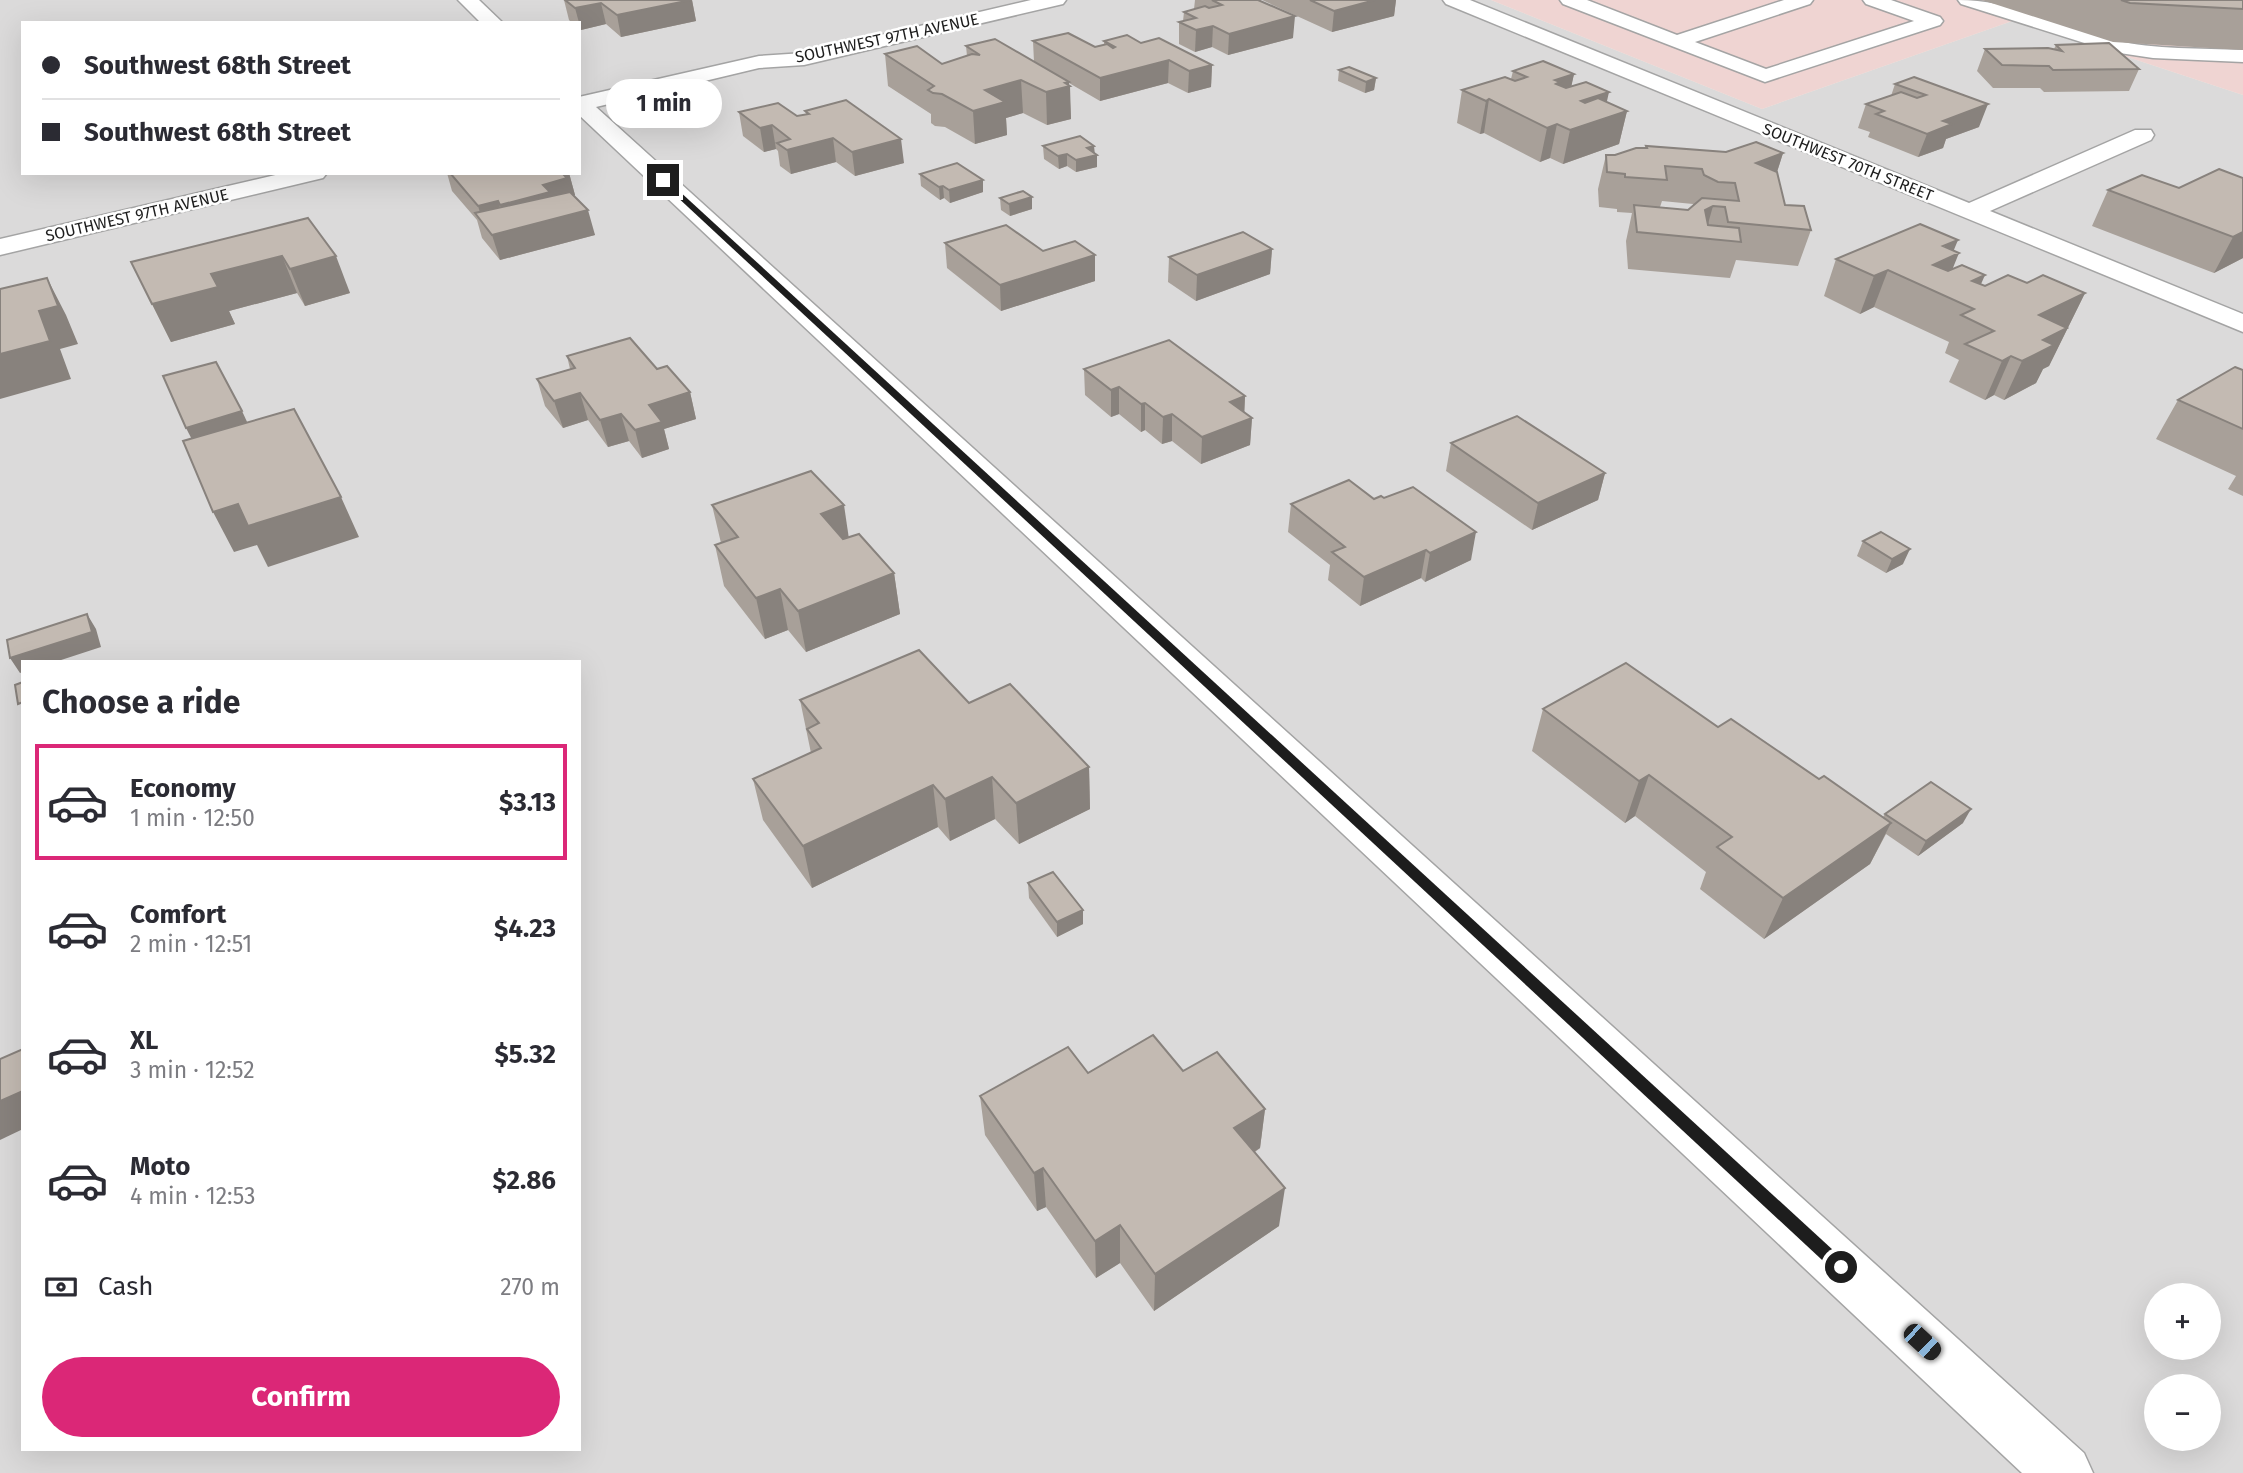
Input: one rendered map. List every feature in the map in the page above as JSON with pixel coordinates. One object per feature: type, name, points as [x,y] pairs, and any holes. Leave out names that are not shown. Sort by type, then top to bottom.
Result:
[{"type":"street","points":[[468,0],[491,21]]},
{"type":"street","name":"SOUTHWEST 97TH AVENUE","points":[[759,62],[788,49],[1001,0]]},
{"type":"street","name":"SOUTHWEST 97TH AVENUE","points":[[581,103],[759,62],[804,59],[1056,0]]},
{"type":"street","name":"SOUTHWEST 70TH STREET","points":[[1454,0],[2243,324]]},
{"type":"street","points":[[1570,0],[1765,76],[1933,21],[1873,0]]},
{"type":"street","points":[[1677,41],[1803,0]]},
{"type":"street","points":[[1968,0],[2113,46],[2153,52],[2243,56]]},
{"type":"street","points":[[2153,52],[2230,75]]},
{"type":"street","points":[[581,105],[2064,1473]]},
{"type":"street","points":[[1968,212],[2143,135]]},
{"type":"street","name":"SOUTHWEST 97TH AVENUE","points":[[0,229],[237,175]]},
{"type":"street","name":"SOUTHWEST 97TH AVENUE","points":[[0,247],[306,175]]},
{"type":"shaded area","points":[[0,0],[1491,0],[1762,109],[2015,20],[2243,95],[2243,1473],[0,1473]]},
{"type":"shaded area","points":[[1491,0],[2243,0],[2243,95],[2015,20],[1762,109]]},
{"type":"building","points":[[565,0],[691,0],[617,15],[601,3],[575,8]]},
{"type":"building","points":[[1212,0],[1258,0],[1295,16],[1229,34],[1213,26],[1196,30],[1179,22],[1196,18],[1184,12],[1222,5]]},
{"type":"building","points":[[1310,0],[1375,0],[1334,11]]},
{"type":"building","points":[[2121,0],[2243,0],[2243,9],[2130,3]]},
{"type":"building","points":[[1068,33],[1095,47],[1107,44],[1113,48],[1115,47],[1104,41],[1127,35],[1141,43],[1159,38],[1212,65],[1189,71],[1169,60],[1100,78],[1033,41]]},
{"type":"building","points":[[995,39],[1069,82],[1065,83],[1070,86],[1046,92],[1021,80],[985,90],[1005,102],[973,111],[942,94],[928,90],[934,86],[885,54],[917,46],[942,64],[972,54],[980,55],[966,46]]},
{"type":"building","points":[[2109,43],[2139,69],[2053,70],[2049,66],[2002,65],[1985,49],[2048,48],[2062,51],[2056,45]]},
{"type":"building","points":[[1543,61],[1574,74],[1555,80],[1560,82],[1556,84],[1566,88],[1586,82],[1609,92],[1581,101],[1585,103],[1598,98],[1627,111],[1570,130],[1557,124],[1547,128],[1489,99],[1486,101],[1462,90],[1505,77],[1515,81],[1527,77],[1513,71]]},
{"type":"building","points":[[1349,67],[1376,78],[1366,82],[1339,70]]},
{"type":"building","points":[[1914,77],[1988,104],[1943,121],[1952,124],[1927,134],[1876,114],[1884,111],[1866,104],[1901,92],[1917,98],[1926,95],[1895,84]]},
{"type":"building","points":[[846,100],[901,139],[852,152],[833,138],[787,150],[777,143],[790,139],[772,125],[760,128],[739,112],[778,103],[797,116],[809,114],[805,111]]},
{"type":"building","points":[[1080,136],[1094,146],[1087,148],[1097,155],[1076,160],[1067,154],[1058,156],[1043,146]]},
{"type":"building","points":[[1756,142],[1783,153],[1756,163],[1777,172],[1785,205],[1804,206],[1811,230],[1728,222],[1725,207],[1713,206],[1705,210],[1708,225],[1739,228],[1741,242],[1637,232],[1634,205],[1688,210],[1702,198],[1739,201],[1735,183],[1718,182],[1704,175],[1702,169],[1665,166],[1667,180],[1625,177],[1625,174],[1607,172],[1606,155],[1636,148],[1647,148],[1646,146],[1726,152]]},
{"type":"building","points":[[957,163],[983,180],[949,190],[943,186],[939,187],[920,174]]},
{"type":"building","points":[[2219,169],[2243,178],[2243,232],[2233,237],[2108,190],[2142,175],[2179,188]]},
{"type":"building","points":[[452,175],[564,175],[567,178],[543,185],[550,192],[500,205],[498,201],[478,206]]},
{"type":"building","points":[[1023,191],[1032,197],[1009,204],[1000,198]]},
{"type":"building","points":[[570,192],[588,210],[492,235],[475,213]]},
{"type":"building","points":[[308,218],[336,256],[290,269],[282,256],[211,274],[218,287],[152,304],[131,262]]},
{"type":"building","points":[[1920,224],[1958,240],[1943,246],[1959,253],[1933,265],[1948,271],[1962,265],[1985,275],[1972,281],[1985,286],[2008,275],[2027,283],[2043,275],[2085,293],[2039,315],[2067,328],[2043,340],[2054,345],[2022,361],[2011,356],[2002,361],[1965,344],[1994,331],[1961,315],[1974,309],[1888,270],[1874,276],[1836,259]]},
{"type":"building","points":[[1006,225],[1043,251],[1075,241],[1095,255],[1000,285],[945,243]]},
{"type":"building","points":[[1243,232],[1272,249],[1197,275],[1169,257]]},
{"type":"building","points":[[47,278],[58,306],[39,311],[50,341],[0,354],[0,289]]},
{"type":"building","points":[[630,338],[657,369],[667,366],[690,392],[649,405],[662,422],[635,430],[621,414],[600,420],[580,393],[554,401],[537,379],[575,368],[567,356]]},
{"type":"building","points":[[1169,340],[1245,396],[1230,402],[1252,418],[1202,437],[1172,414],[1163,417],[1119,387],[1111,390],[1084,369]]},
{"type":"building","points":[[216,362],[242,411],[186,428],[163,376]]},
{"type":"building","points":[[2235,367],[2243,370],[2243,429],[2178,400]]},
{"type":"building","points":[[294,409],[341,497],[248,526],[238,504],[213,512],[183,441]]},
{"type":"building","points":[[1517,416],[1605,473],[1538,503],[1451,443]]},
{"type":"building","points":[[811,471],[844,505],[821,514],[843,539],[859,534],[894,573],[798,611],[780,589],[756,598],[715,545],[738,537],[712,505]]},
{"type":"building","points":[[1349,480],[1374,499],[1413,487],[1476,532],[1430,553],[1426,550],[1364,577],[1332,552],[1345,547],[1291,504]]},
{"type":"building","points":[[1881,532],[1910,549],[1892,559],[1863,541]]},
{"type":"building","points":[[87,614],[92,632],[10,658],[7,640]]},
{"type":"building","points":[[919,650],[969,703],[1010,684],[1089,767],[1016,803],[992,777],[945,799],[933,785],[803,846],[753,779],[821,748],[807,729],[819,723],[800,700]]},
{"type":"building","points":[[1626,663],[1718,727],[1731,719],[1819,779],[1824,776],[1891,823],[1783,898],[1717,847],[1732,837],[1649,775],[1639,781],[1543,709]]},
{"type":"building","points":[[21,683],[21,703],[18,704],[15,685]]},
{"type":"building","points":[[1931,782],[1971,809],[1926,841],[1885,814]]},
{"type":"building","points":[[1053,872],[1083,910],[1057,922],[1028,883]]},
{"type":"building","points":[[1153,1035],[1183,1071],[1217,1052],[1265,1109],[1234,1128],[1285,1188],[1155,1274],[1120,1225],[1095,1241],[1043,1168],[1034,1173],[980,1096],[1068,1047],[1088,1073]]},
{"type":"building","points":[[21,1050],[21,1092],[0,1101],[0,1059]]},
{"type":"route","points":[[663,180],[1841,1267]]}]
